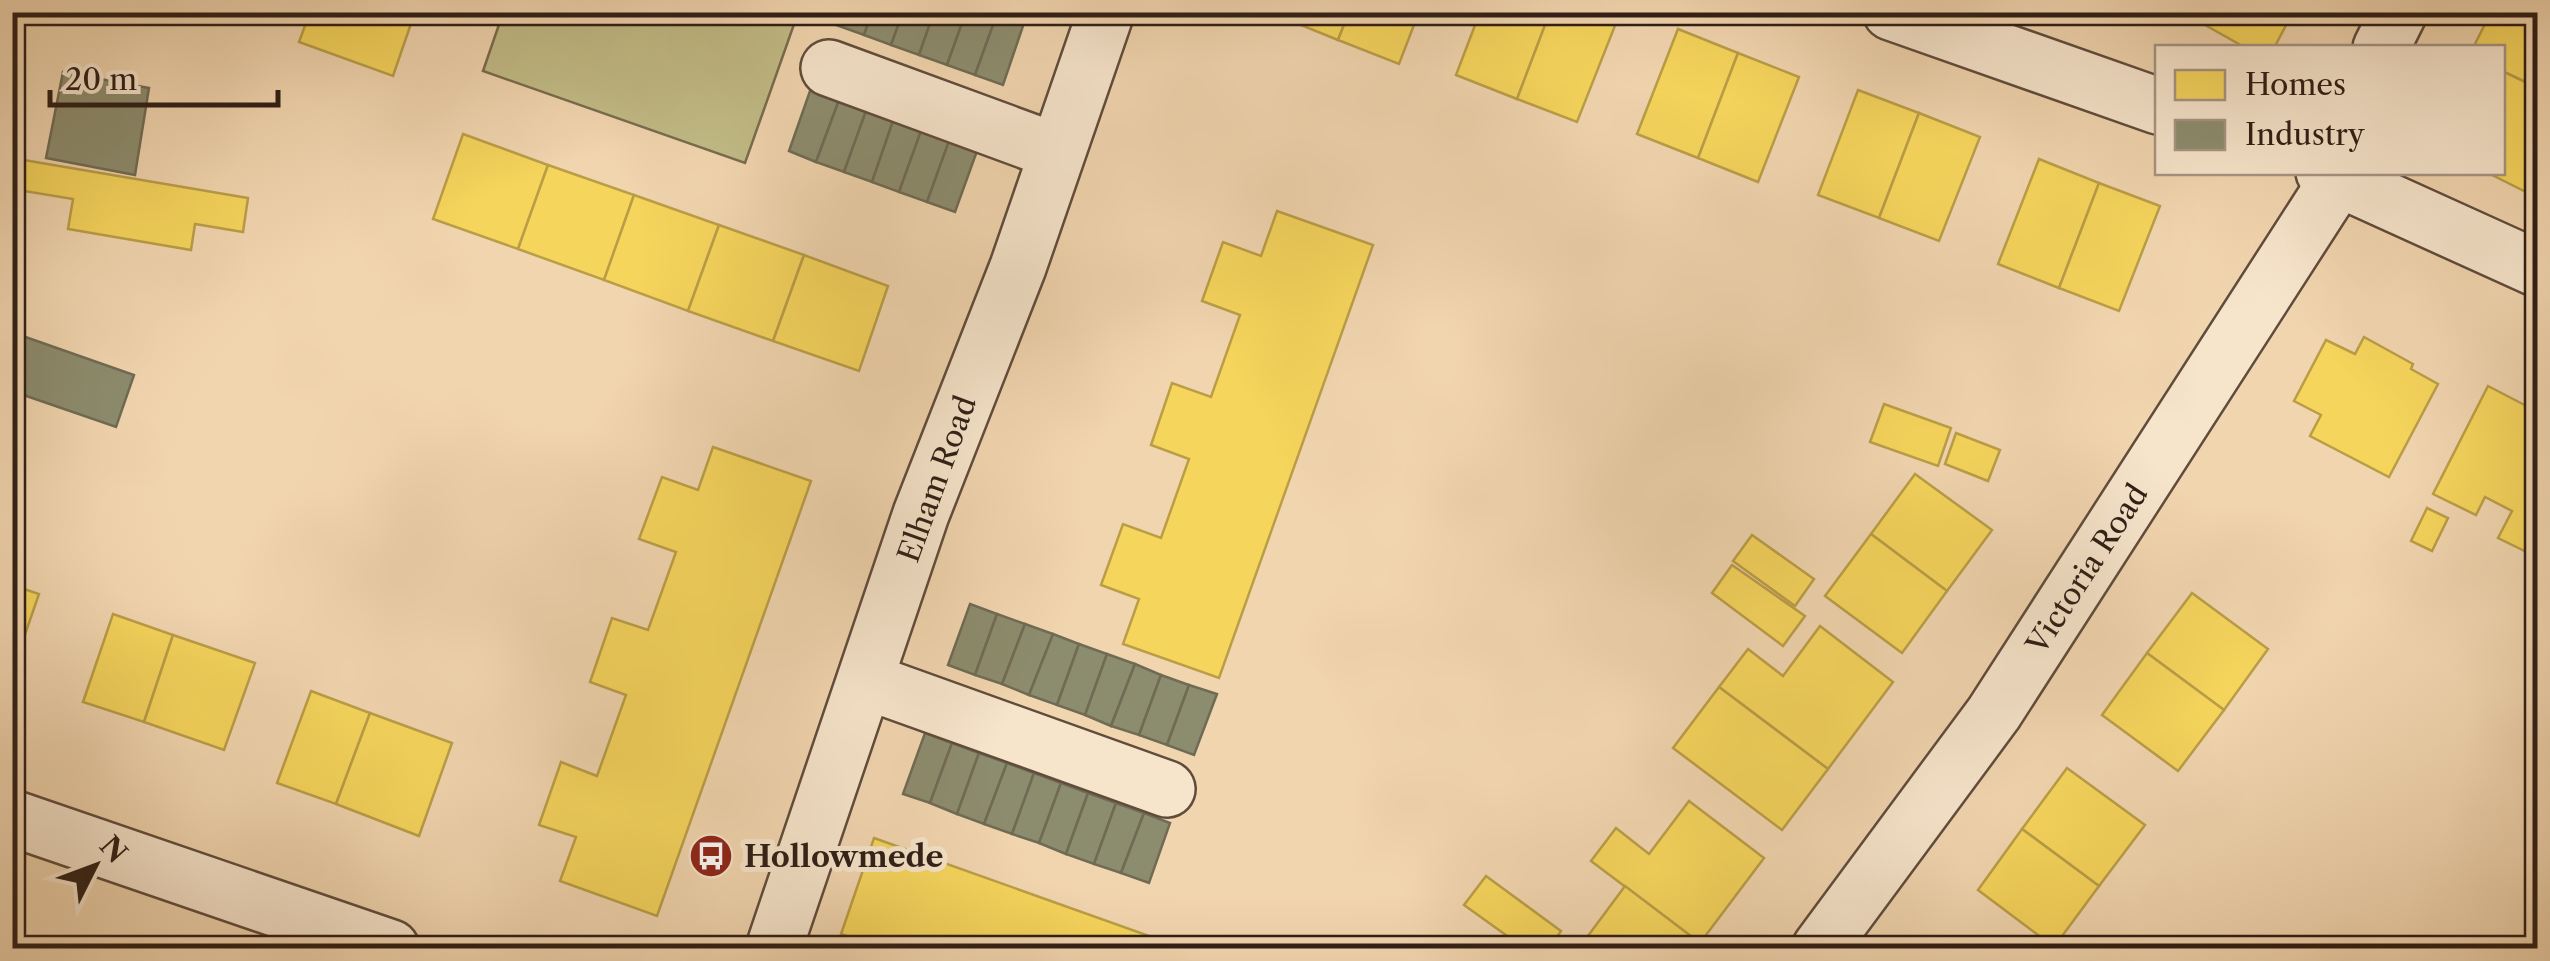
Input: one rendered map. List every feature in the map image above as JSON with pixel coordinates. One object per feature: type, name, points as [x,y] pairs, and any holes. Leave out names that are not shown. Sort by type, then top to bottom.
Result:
[{"type":"street","name":"Elham Road","points":[[774,948],[921,514],[1018,267],[1106,12]]},
{"type":"street","points":[[1891,12],[2155,105]]},
{"type":"street","points":[[2382,45],[2399,12]]},
{"type":"street","points":[[829,68],[1056,151]]},
{"type":"street","points":[[2331,176],[2538,269]]},
{"type":"street","name":"Victoria Road","points":[[1820,948],[1994,714],[2331,176]]},
{"type":"street","points":[[866,681],[1167,789]]},
{"type":"street","points":[[12,818],[391,948]]},
{"type":"shaded area","points":[[503,12],[798,13],[745,163],[483,71]]},
{"type":"building: Homes","points":[[310,12],[415,12],[393,76],[299,42]]},
{"type":"building: Homes","points":[[1281,12],[1349,12],[1338,40],[1279,16]]},
{"type":"building: Homes","points":[[1349,12],[1419,12],[1399,64],[1338,40]]},
{"type":"building: Homes","points":[[1480,12],[1550,12],[1517,99],[1456,75]]},
{"type":"building: Homes","points":[[1550,12],[1605,12],[1618,18],[1577,122],[1517,99]]},
{"type":"building: Homes","points":[[2194,12],[2293,12],[2276,45],[2241,45],[2191,17]]},
{"type":"building: Homes","points":[[2491,12],[2538,12],[2538,88],[2505,72],[2505,45],[2474,45]]},
{"type":"building: Homes","points":[[1678,29],[1738,53],[1698,158],[1637,134]]},
{"type":"building: Homes","points":[[1738,53],[1799,77],[1758,182],[1698,158]]},
{"type":"building: Homes","points":[[2505,72],[2538,88],[2538,198],[2492,175],[2505,175]]},
{"type":"building: Homes","points":[[1858,90],[1919,113],[1879,218],[1818,195]]},
{"type":"building: Homes","points":[[1919,113],[1980,137],[1939,241],[1879,218]]},
{"type":"building: Homes","points":[[463,134],[548,165],[518,249],[433,219]]},
{"type":"building: Homes","points":[[12,158],[248,198],[243,232],[195,224],[191,250],[68,229],[73,199],[12,189]]},
{"type":"building: Homes","points":[[2039,159],[2099,183],[2059,288],[1998,264]]},
{"type":"building: Homes","points":[[548,165],[634,195],[604,280],[518,249]]},
{"type":"building: Homes","points":[[2099,183],[2160,206],[2119,311],[2059,288]]},
{"type":"building: Homes","points":[[634,195],[719,225],[688,311],[604,280]]},
{"type":"building: Homes","points":[[1277,211],[1373,245],[1219,678],[1123,644],[1139,599],[1101,585],[1123,524],[1161,538],[1189,459],[1151,445],[1172,383],[1211,397],[1240,315],[1202,301],[1223,242],[1261,256]]},
{"type":"building: Homes","points":[[719,225],[804,255],[773,341],[688,311]]},
{"type":"building: Homes","points":[[804,255],[888,286],[859,371],[773,341]]},
{"type":"building: Homes","points":[[2364,337],[2413,364],[2411,369],[2438,384],[2389,477],[2310,436],[2321,415],[2294,401],[2326,340],[2355,354]]},
{"type":"building: Homes","points":[[2488,386],[2538,412],[2538,542],[2531,554],[2498,538],[2512,511],[2485,497],[2476,515],[2433,494]]},
{"type":"building: Homes","points":[[1884,404],[1951,428],[1938,466],[1870,442]]},
{"type":"building: Homes","points":[[1956,433],[2000,450],[1988,481],[1945,464]]},
{"type":"building: Homes","points":[[713,447],[811,481],[657,916],[560,881],[576,837],[539,825],[561,762],[597,776],[626,695],[590,682],[612,618],[648,630],[676,552],[639,539],[662,477],[698,490]]},
{"type":"building: Homes","points":[[1915,474],[1992,530],[1947,591],[1871,534]]},
{"type":"building: Homes","points":[[2427,508],[2448,518],[2432,551],[2411,541]]},
{"type":"building: Homes","points":[[1871,534],[1947,591],[1902,653],[1825,596]]},
{"type":"building: Homes","points":[[1752,535],[1814,579],[1795,606],[1733,561]]},
{"type":"building: Homes","points":[[1732,565],[1805,616],[1783,646],[1712,593]]},
{"type":"building: Homes","points":[[12,585],[39,594],[12,672]]},
{"type":"building: Homes","points":[[2192,593],[2268,649],[2224,710],[2147,653]]},
{"type":"building: Homes","points":[[113,614],[173,635],[144,722],[83,702]]},
{"type":"building: Homes","points":[[1820,626],[1893,682],[1828,769],[1719,687],[1748,649],[1783,676]]},
{"type":"building: Homes","points":[[173,635],[255,663],[224,750],[144,722]]},
{"type":"building: Homes","points":[[2147,653],[2224,710],[2178,771],[2102,715]]},
{"type":"building: Homes","points":[[1719,687],[1828,769],[1782,830],[1673,748]]},
{"type":"building: Homes","points":[[311,691],[370,713],[336,804],[277,783]]},
{"type":"building: Homes","points":[[370,713],[452,743],[419,836],[336,804]]},
{"type":"building: Homes","points":[[2067,768],[2145,825],[2099,886],[2022,829]]},
{"type":"building: Homes","points":[[1689,801],[1764,858],[1700,943],[1591,861],[1616,828],[1649,854]]},
{"type":"building: Homes","points":[[2022,829],[2099,886],[2054,947],[1978,890]]},
{"type":"building: Homes","points":[[874,838],[1166,942],[1164,948],[881,948],[841,934]]},
{"type":"building: Homes","points":[[1486,876],[1561,931],[1549,948],[1524,948],[1464,905]]},
{"type":"building: Homes","points":[[1625,886],[1700,943],[1696,948],[1579,948]]},
{"type":"building: Industry","points":[[840,12],[872,12],[864,35],[836,25]]},
{"type":"building: Industry","points":[[872,12],[903,12],[891,45],[864,35]]},
{"type":"building: Industry","points":[[903,12],[934,12],[919,55],[891,45]]},
{"type":"building: Industry","points":[[934,12],[966,12],[947,65],[919,55]]},
{"type":"building: Industry","points":[[966,12],[997,14],[975,75],[947,65]]},
{"type":"building: Industry","points":[[997,14],[1024,23],[1003,85],[975,75]]},
{"type":"building: Industry","points":[[63,72],[149,88],[135,175],[46,158]]},
{"type":"building: Industry","points":[[810,91],[839,100],[816,162],[789,151]]},
{"type":"building: Industry","points":[[839,100],[866,111],[844,172],[816,162]]},
{"type":"building: Industry","points":[[866,111],[893,121],[872,182],[844,172]]},
{"type":"building: Industry","points":[[893,121],[921,131],[899,192],[872,182]]},
{"type":"building: Industry","points":[[921,131],[949,141],[927,202],[899,192]]},
{"type":"building: Industry","points":[[949,141],[977,151],[955,212],[927,202]]},
{"type":"building: Industry","points":[[14,333],[134,375],[116,427],[12,391]]},
{"type":"building: Industry","points":[[970,604],[997,614],[975,675],[948,665]]},
{"type":"building: Industry","points":[[997,614],[1025,624],[1002,684],[975,675]]},
{"type":"building: Industry","points":[[1025,624],[1053,634],[1029,695],[1002,684]]},
{"type":"building: Industry","points":[[1053,634],[1079,644],[1057,705],[1029,695]]},
{"type":"building: Industry","points":[[1079,644],[1107,654],[1085,715],[1057,705]]},
{"type":"building: Industry","points":[[1107,654],[1135,664],[1111,726],[1085,715]]},
{"type":"building: Industry","points":[[1135,664],[1161,675],[1139,735],[1111,726]]},
{"type":"building: Industry","points":[[1161,675],[1189,685],[1167,745],[1139,735]]},
{"type":"building: Industry","points":[[1189,685],[1217,694],[1194,755],[1167,745]]},
{"type":"building: Industry","points":[[925,733],[952,743],[930,803],[903,794]]},
{"type":"building: Industry","points":[[952,743],[979,753],[957,814],[930,803]]},
{"type":"building: Industry","points":[[979,753],[1007,763],[984,824],[957,814]]},
{"type":"building: Industry","points":[[1007,763],[1034,773],[1012,834],[984,824]]},
{"type":"building: Industry","points":[[1034,773],[1061,783],[1039,843],[1012,834]]},
{"type":"building: Industry","points":[[1061,783],[1088,793],[1066,854],[1039,843]]},
{"type":"building: Industry","points":[[1088,793],[1116,803],[1094,864],[1066,854]]},
{"type":"building: Industry","points":[[1116,803],[1144,813],[1121,873],[1094,864]]},
{"type":"building: Industry","points":[[1144,813],[1170,823],[1149,883],[1121,873]]},
{"type":"place","name":"Hollowmede","points":[[711,856]]}]
